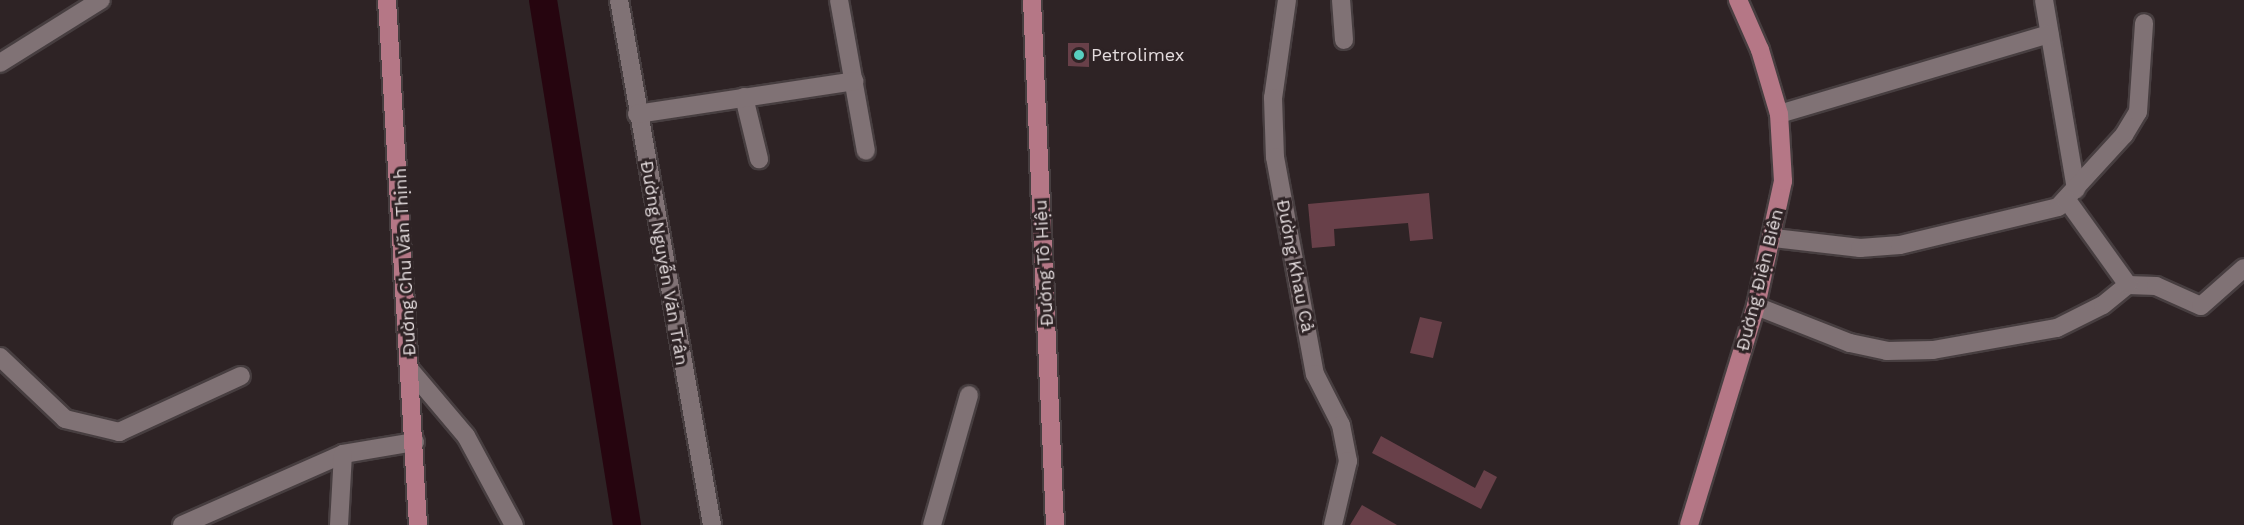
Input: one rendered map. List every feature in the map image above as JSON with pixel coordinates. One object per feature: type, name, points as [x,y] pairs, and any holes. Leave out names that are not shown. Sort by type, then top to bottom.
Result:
[{"type":"main road","name":"Đường Chu Văn Thịnh","points":[[387,0],[411,371],[418,525]]},
{"type":"main road","name":"Đường Tô Hiệu","points":[[1032,0],[1055,525]]},
{"type":"main road","name":"Đường Điện Biên","points":[[1689,525],[1756,306],[1774,238],[1783,181],[1779,114],[1760,50],[1738,0]]},
{"type":"street","points":[[0,63],[101,0]]},
{"type":"street","name":"Đường Nguyễn Văn Trân","points":[[619,0],[637,114],[712,525]]},
{"type":"street","points":[[839,0],[866,151]]},
{"type":"street","name":"Đường Khau Cả","points":[[1287,0],[1273,98],[1274,147],[1315,374],[1341,425],[1348,461],[1333,525]]},
{"type":"street","points":[[1341,0],[1344,40]]},
{"type":"street","points":[[2044,0],[2071,194],[2128,285]]},
{"type":"street","points":[[1774,238],[1860,248],[1924,242],[2049,212],[2071,194],[2138,112],[2144,23]]},
{"type":"street","points":[[1779,114],[2049,34]]},
{"type":"street","points":[[637,114],[855,81]]},
{"type":"street","points":[[744,97],[759,159]]},
{"type":"street","points":[[1756,306],[1850,344],[1919,351],[2057,328],[2103,305],[2128,285],[2156,286],[2200,306],[2244,268]]},
{"type":"street","points":[[0,357],[65,418],[119,432],[241,376]]},
{"type":"street","points":[[411,371],[466,436],[514,525]]},
{"type":"street","points":[[932,525],[969,395]]},
{"type":"street","points":[[182,525],[201,521],[343,454],[415,442]]},
{"type":"street","points":[[339,525],[343,454]]},
{"type":"building","name":"Petrolimex","points":[[1068,43],[1089,43],[1089,67],[1068,66]]},
{"type":"building","points":[[1429,193],[1433,239],[1410,241],[1408,223],[1334,229],[1335,246],[1312,248],[1308,204]]},
{"type":"building","points":[[1420,317],[1442,322],[1433,358],[1410,353]]},
{"type":"building","points":[[1381,436],[1475,488],[1484,470],[1497,477],[1481,509],[1372,453]]},
{"type":"building","points":[[1362,505],[1397,525],[1350,525]]},
{"type":"waterway","points":[[543,0],[627,525]]},
{"type":"place","name":"Petrolimex","points":[[1079,55]]}]
